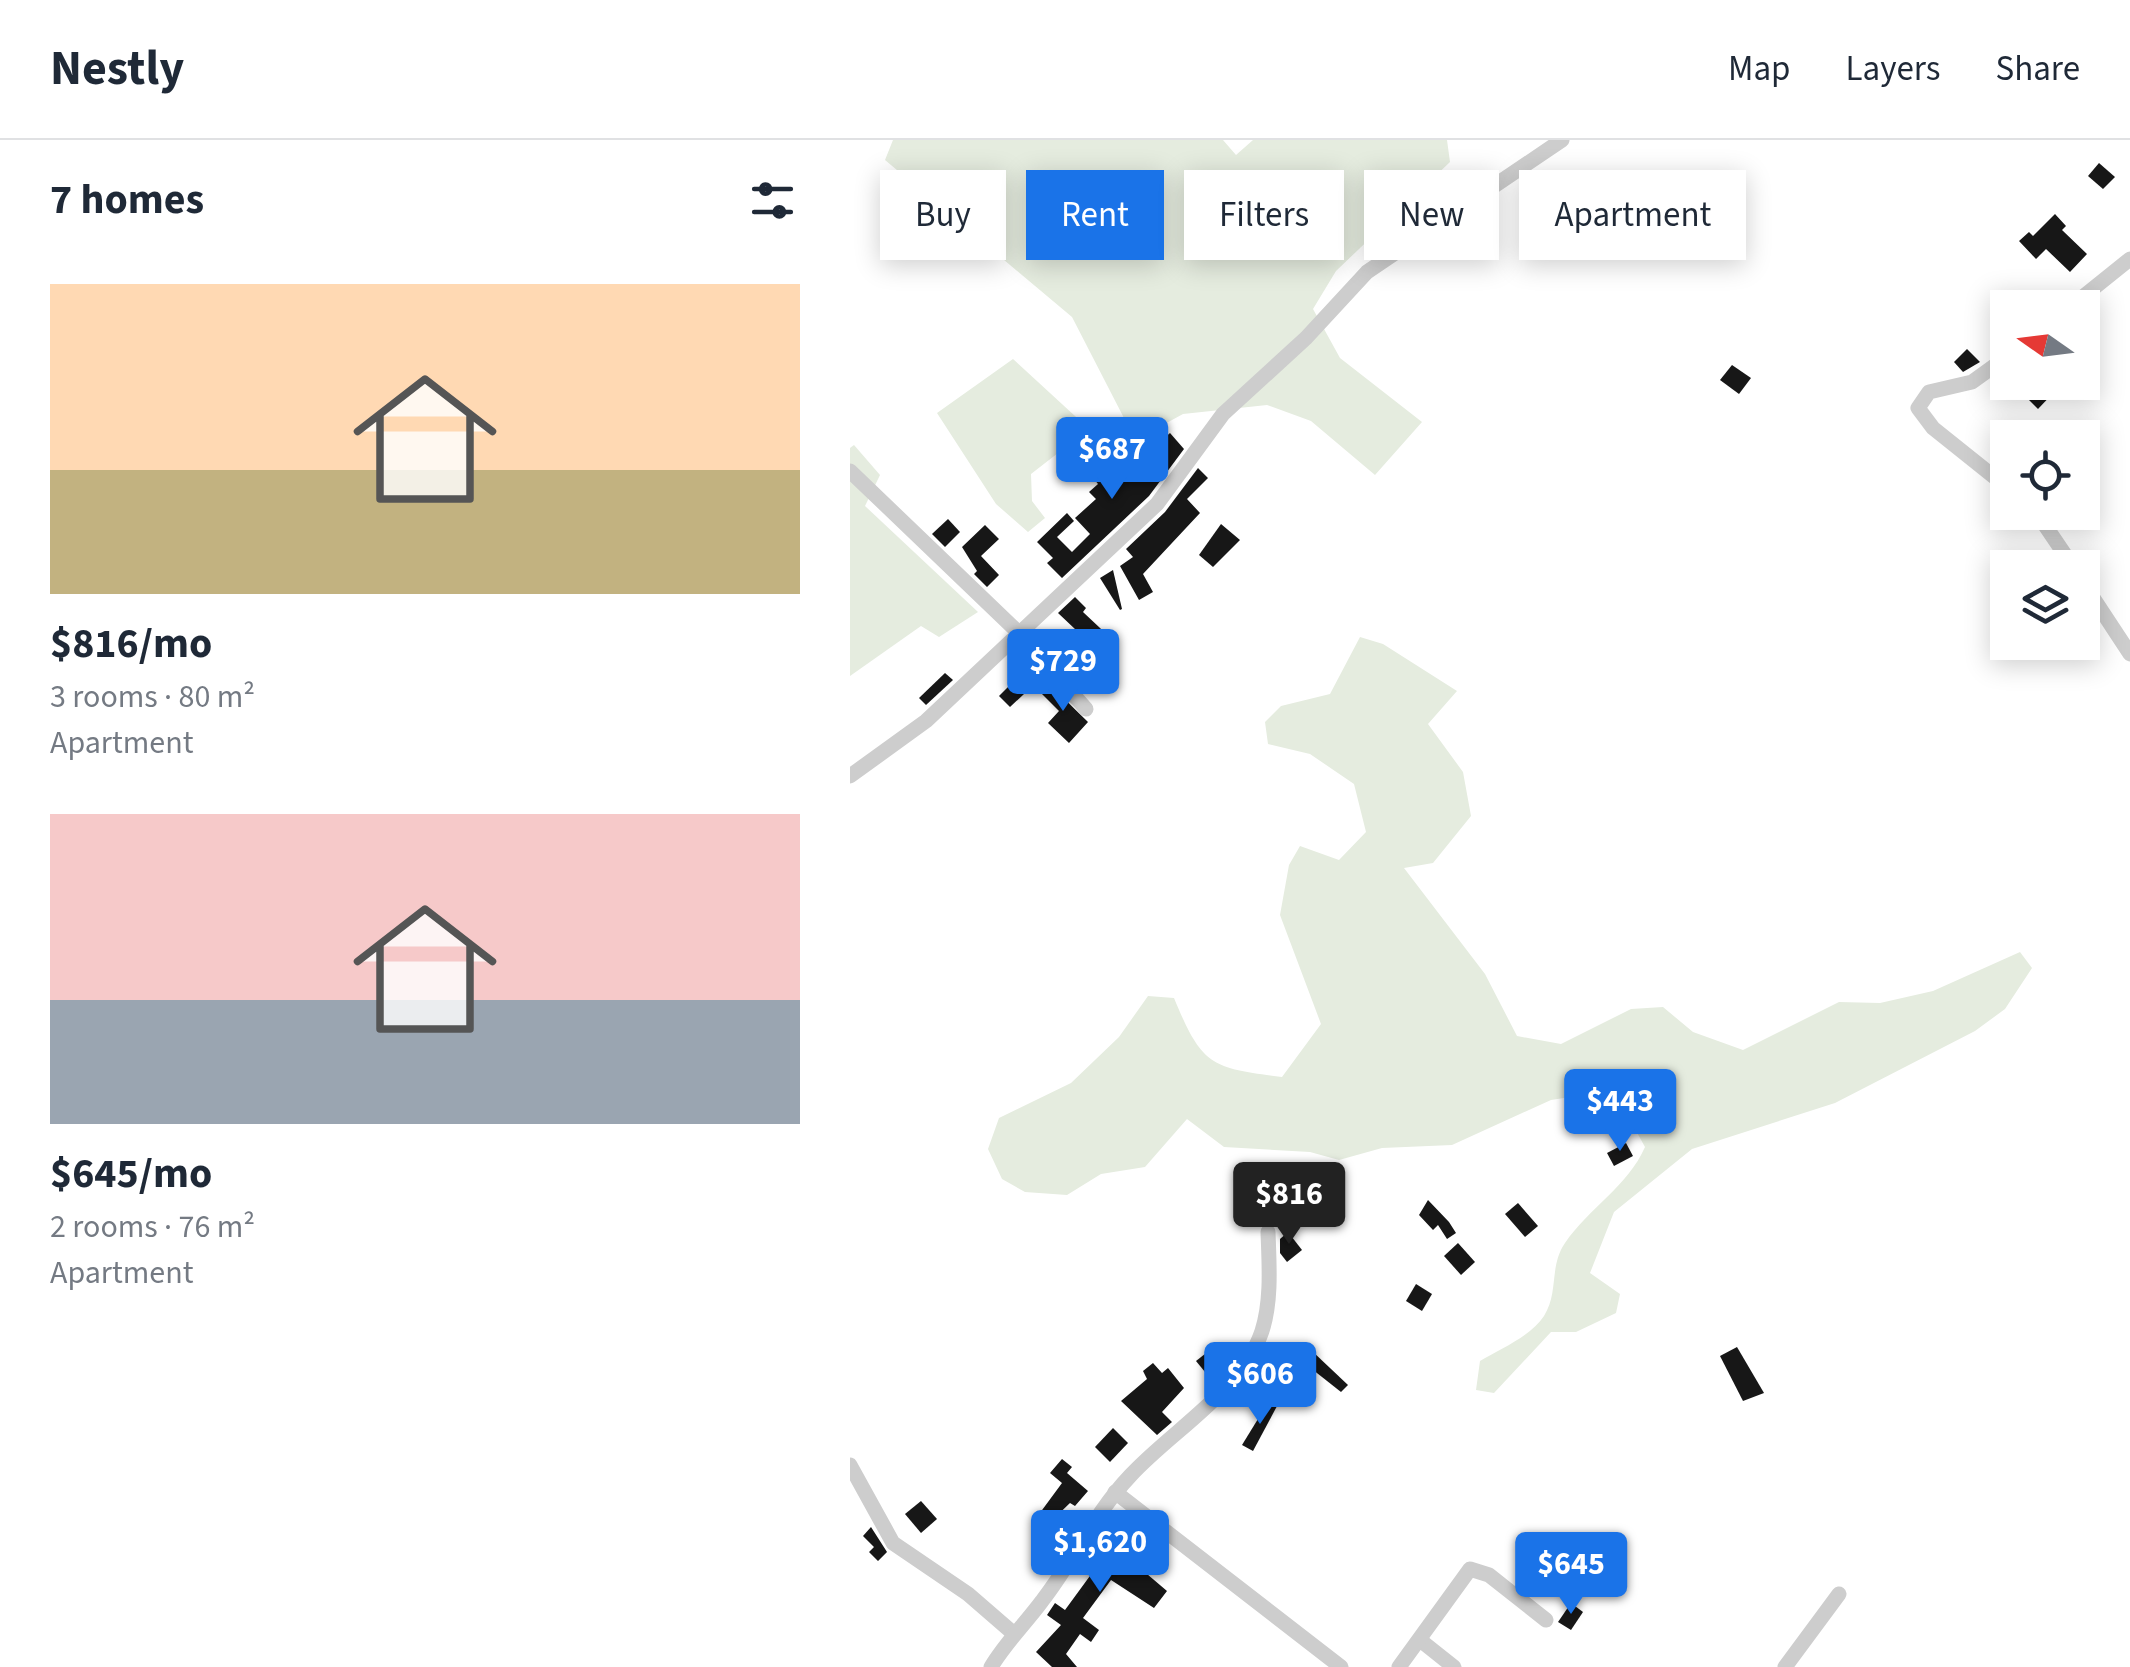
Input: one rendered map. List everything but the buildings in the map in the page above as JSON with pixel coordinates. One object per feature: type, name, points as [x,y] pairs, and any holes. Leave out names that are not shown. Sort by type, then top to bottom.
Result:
[{"type":"street","points":[[850,776],[926,721],[1157,504],[1224,414],[1306,338],[1367,272],[1562,140]]},
{"type":"street","points":[[2092,290],[2130,258]]},
{"type":"street","points":[[1990,369],[1972,382],[1929,392],[1918,408],[1933,428],[1990,474]]},
{"type":"street","points":[[850,471],[1020,634],[1086,709]]},
{"type":"street","points":[[2100,608],[2130,654]]},
{"type":"street","points":[[990,1667],[1013,1632],[1042,1601],[1115,1492],[1230,1383],[1249,1356],[1262,1331],[1266,1308],[1268,1232]]},
{"type":"street","points":[[850,1465],[893,1544],[1013,1632]]},
{"type":"street","points":[[1115,1492],[1341,1667]]},
{"type":"street","points":[[1399,1667],[1470,1569],[1489,1575],[1546,1620]]},
{"type":"street","points":[[1785,1667],[1838,1594]]},
{"type":"street","points":[[1420,1640],[1454,1667]]},
{"type":"shaded area","points":[[893,140],[1223,140],[1236,155],[1253,140],[1447,140],[1450,162],[1442,170],[1364,170],[1364,244],[1336,271],[1313,309],[1340,358],[1422,422],[1375,475],[1311,421],[1267,405],[1183,414],[1128,444],[1058,453],[1031,474],[1032,501],[1045,518],[1028,532],[996,504],[937,413],[1013,359],[1100,439],[1125,420],[1072,317],[1004,260],[1006,170],[897,170],[885,160]]},
{"type":"shaded area","points":[[854,445],[880,475],[865,506],[978,612],[939,637],[921,626],[850,676],[850,448]]},
{"type":"shaded area","points":[[1360,637],[1383,644],[1457,691],[1428,724],[1463,772],[1471,816],[1433,863],[1404,868],[1485,974],[1517,1036],[1561,1044],[1631,1009],[1663,1007],[1693,1032],[1743,1050],[1839,1002],[1880,1003],[1933,991],[2020,952],[2032,968],[2005,1009],[1975,1031],[1835,1103],[1692,1149],[1614,1212],[1590,1273],[1620,1294],[1616,1313],[1576,1332],[1551,1332],[1494,1393],[1476,1390],[1480,1361],[1523,1336],[1544,1316],[1565,1243],[1629,1174],[1645,1147],[1619,1100],[1596,1093],[1551,1100],[1452,1145],[1382,1148],[1339,1160],[1310,1152],[1224,1147],[1187,1119],[1145,1167],[1101,1174],[1067,1195],[1025,1192],[1002,1179],[988,1149],[999,1118],[1071,1083],[1119,1037],[1148,996],[1174,998],[1193,1038],[1212,1060],[1258,1074],[1282,1077],[1321,1024],[1280,915],[1289,865],[1300,846],[1339,860],[1366,832],[1354,784],[1310,754],[1268,744],[1265,722],[1281,706],[1330,694]]}]
